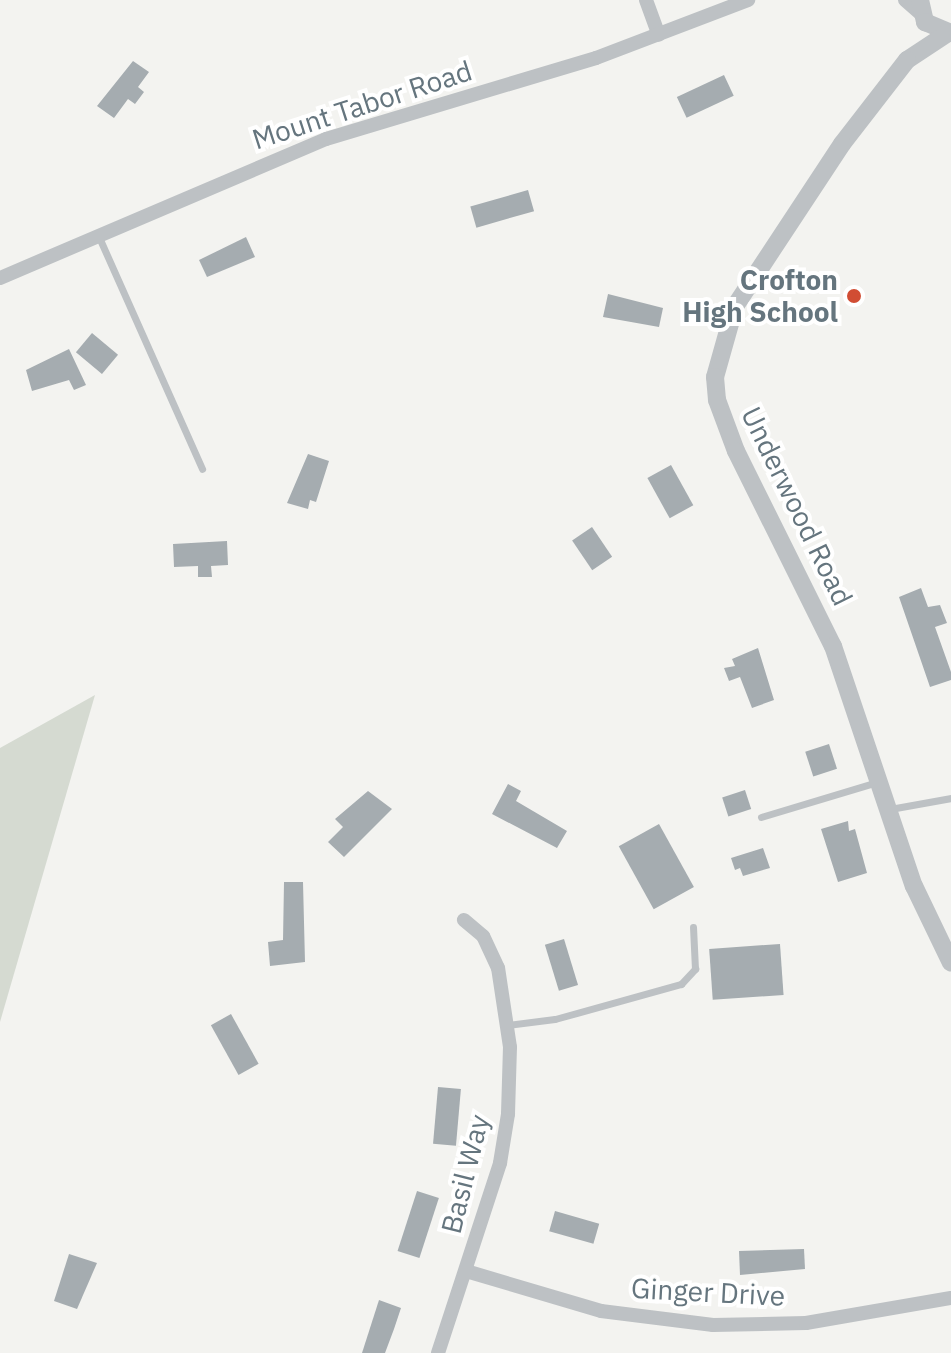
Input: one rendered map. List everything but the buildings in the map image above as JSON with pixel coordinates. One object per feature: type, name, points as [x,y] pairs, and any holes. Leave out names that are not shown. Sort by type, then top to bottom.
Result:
[{"type":"street","points":[[646,0],[659,35]]},
{"type":"street","name":"Mount Tabor Road","points":[[0,278],[326,139],[659,35],[748,0]]},
{"type":"street","points":[[905,0],[920,9],[931,28],[950,33]]},
{"type":"street","name":"Underwood Road","points":[[907,60],[920,9]]},
{"type":"street","name":"Underwood Road","points":[[950,33],[907,60],[842,144],[754,274],[724,332],[715,377],[725,425],[821,619],[914,886],[951,963]]},
{"type":"street","name":"Basil Way","points":[[438,1353],[500,1163],[508,1114],[507,1025],[492,951],[464,920]]},
{"type":"street","name":"Ginger Drive","points":[[466,1271],[601,1311],[713,1325],[820,1321],[951,1298]]},
{"type":"lane","points":[[98,235],[202,469]]},
{"type":"lane","points":[[761,817],[879,782]]},
{"type":"lane","points":[[887,809],[951,798]]},
{"type":"lane","points":[[507,1025],[555,1019],[681,984],[695,969],[693,927]]},
{"type":"shaded area","points":[[95,695],[0,1022],[0,748]]},
{"type":"place","name":"Crofton High School","points":[[854,296]]}]
